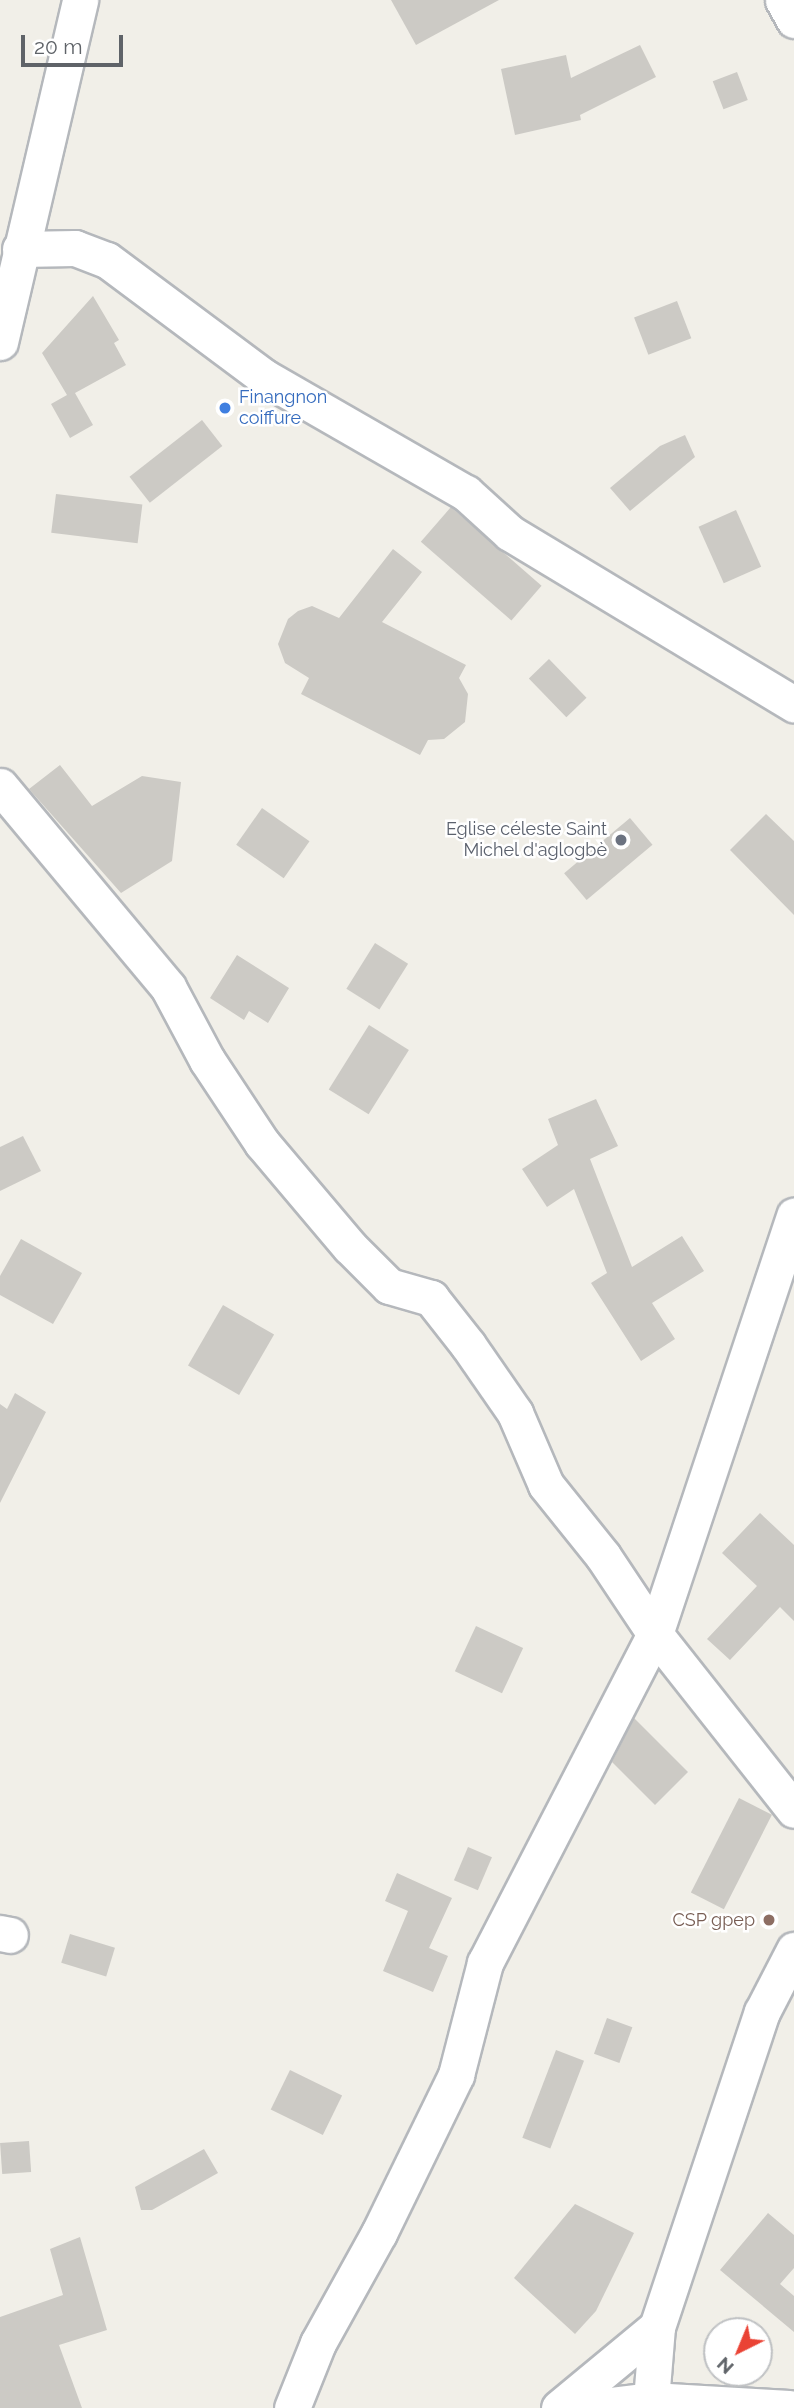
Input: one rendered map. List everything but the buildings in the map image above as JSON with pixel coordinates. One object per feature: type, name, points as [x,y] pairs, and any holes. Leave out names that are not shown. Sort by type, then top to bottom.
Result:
[{"type":"street","points":[[0,342],[80,0]]},
{"type":"street","points":[[783,0],[794,20]]},
{"type":"street","points":[[20,249],[75,248],[107,260],[264,377],[466,493],[510,533],[794,704]]},
{"type":"street","points":[[0,786],[13,827],[167,987],[236,1107],[349,1247],[389,1286],[431,1298],[468,1345],[515,1413],[546,1485],[603,1556],[655,1634],[794,1810]]},
{"type":"street","points":[[292,2408],[318,2343],[379,2233],[456,2075],[485,1964],[655,1634],[794,1215]]},
{"type":"street","points":[[650,2404],[657,2327],[762,2012],[794,1950]]},
{"type":"street","points":[[559,2408],[657,2327]]},
{"type":"street","points":[[585,2408],[650,2404],[789,2408]]},
{"type":"place","name":"Finangnon coiffure","points":[[225,408]]},
{"type":"place","name":"Eglise céleste Saint Michel d'aglogbè","points":[[621,840]]},
{"type":"place","name":"CSP gpep","points":[[769,1920]]}]
